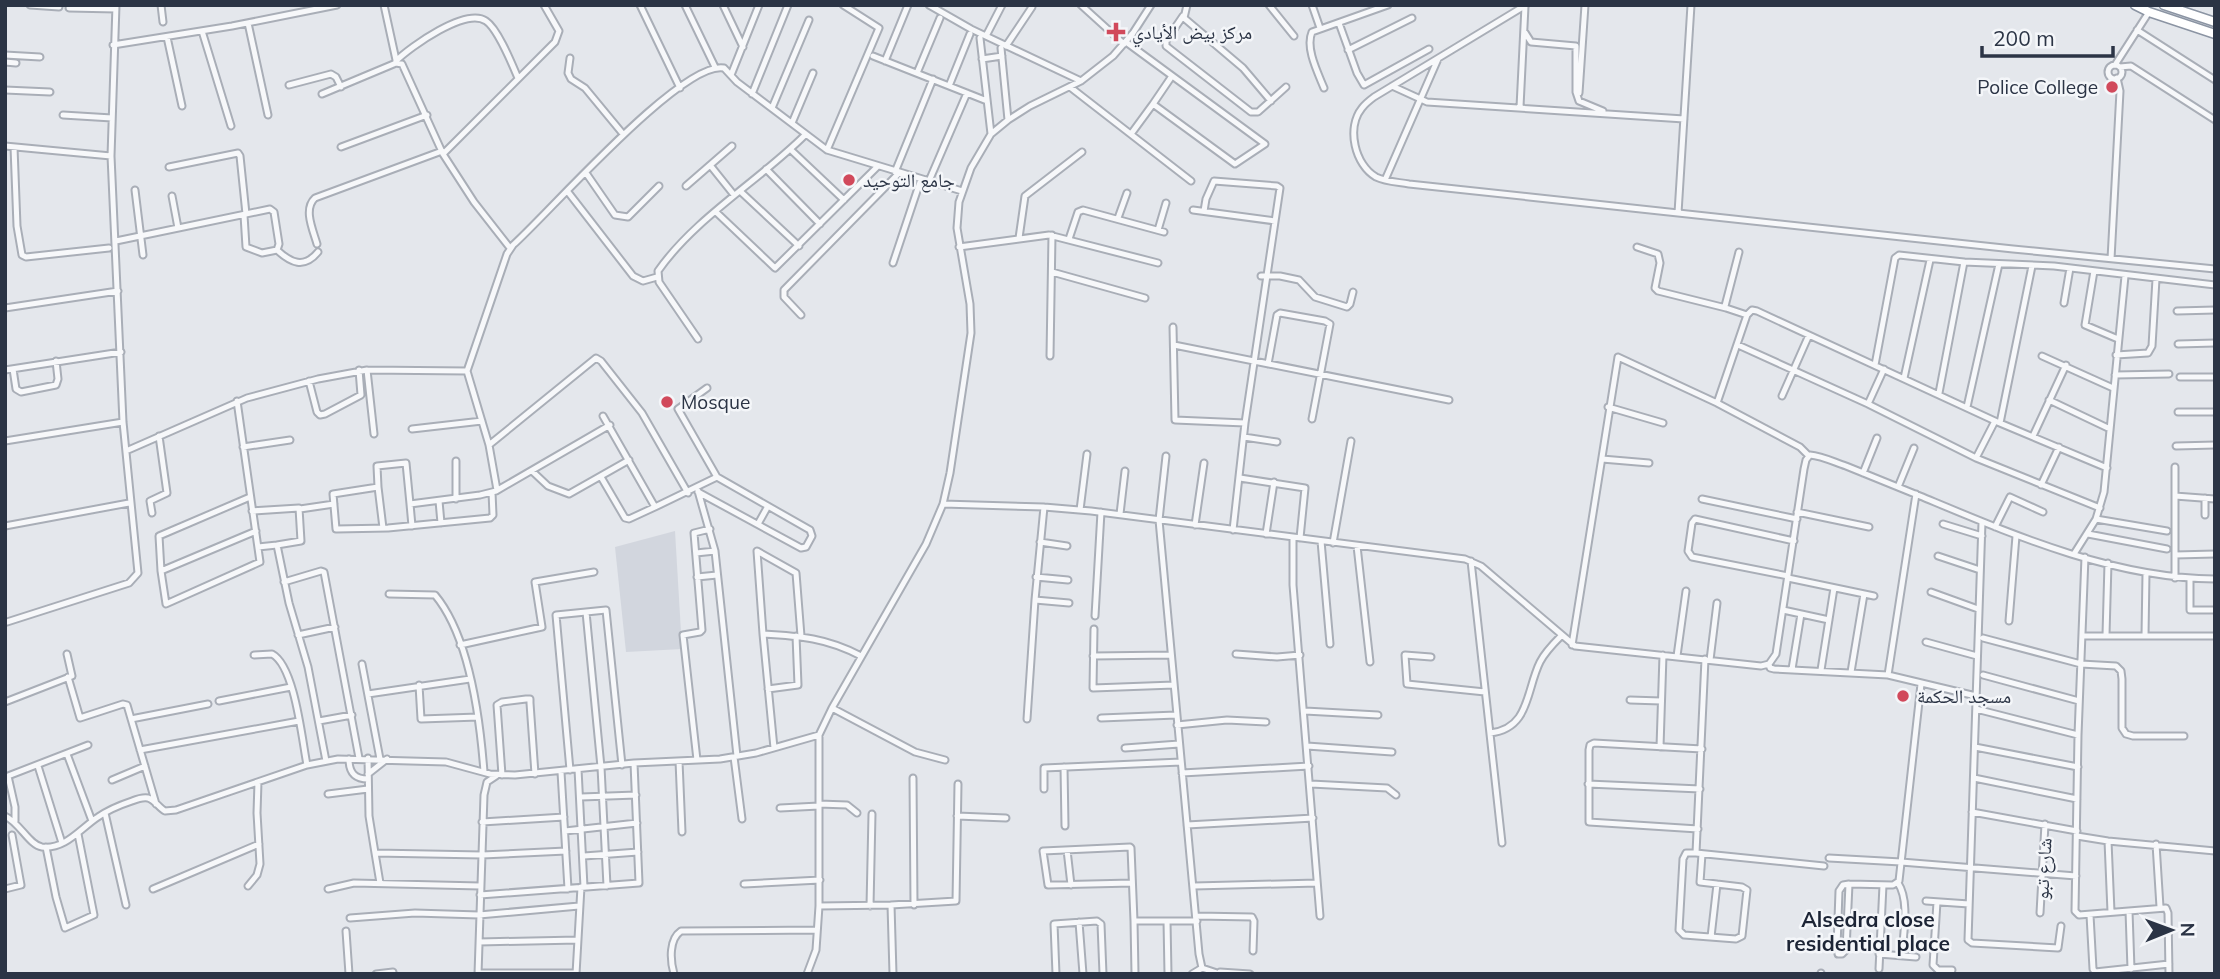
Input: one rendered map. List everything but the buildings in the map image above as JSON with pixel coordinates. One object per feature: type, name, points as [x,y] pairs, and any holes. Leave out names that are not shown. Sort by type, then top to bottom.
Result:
[{"type":"highway","points":[[2135,5],[2215,34]]},
{"type":"highway","points":[[2164,5],[2215,22]]},
{"type":"street","points":[[30,5],[59,7]]},
{"type":"street","points":[[160,5],[163,22]]},
{"type":"street","points":[[113,45],[337,5]]},
{"type":"street","points":[[384,5],[396,62]]},
{"type":"street","points":[[317,244],[309,211],[310,203],[315,198],[443,152],[558,37],[559,31],[544,5]]},
{"type":"street","points":[[640,5],[680,88]]},
{"type":"street","points":[[684,5],[715,67]]},
{"type":"street","points":[[723,5],[743,47]]},
{"type":"street","points":[[752,94],[788,5]]},
{"type":"street","points":[[827,150],[879,28],[843,5]]},
{"type":"street","points":[[885,61],[908,5]]},
{"type":"street","points":[[929,5],[983,37],[1081,81]]},
{"type":"street","points":[[991,134],[982,59],[983,37],[1002,5]]},
{"type":"street","points":[[1081,5],[1125,43],[1265,144],[1235,164],[1153,104]]},
{"type":"street","points":[[807,974],[815,955],[819,906],[819,735],[926,544],[943,504],[950,473],[971,333],[970,304],[959,247],[958,211],[962,191],[971,168],[991,134],[1030,106],[1081,81],[1113,56],[1150,5]]},
{"type":"street","points":[[1187,5],[1166,41],[1166,46],[1172,53],[1251,112],[1258,112],[1286,87]]},
{"type":"street","points":[[1269,5],[1294,36]]},
{"type":"street","points":[[1312,5],[1320,28]]},
{"type":"street","points":[[1324,88],[1314,64],[1309,36],[1312,32],[1388,5]]},
{"type":"street","points":[[1579,101],[1585,5]]},
{"type":"street","points":[[1678,213],[1691,5]]},
{"type":"street","points":[[730,75],[758,6]]},
{"type":"street","points":[[1520,107],[1526,6]]},
{"type":"street","points":[[1526,6],[1374,97],[1362,108],[1353,134],[1355,148],[1364,165],[1374,175],[1385,180],[1678,213],[2215,269]]},
{"type":"street","points":[[7,622],[129,583],[135,579],[138,564],[123,422],[111,156],[116,7],[69,8]]},
{"type":"street","points":[[1008,120],[1002,56],[1004,47],[1032,7]]},
{"type":"street","points":[[2118,66],[2149,12]]},
{"type":"street","points":[[1183,16],[1244,68],[1271,101]]},
{"type":"street","points":[[917,73],[940,18]]},
{"type":"street","points":[[322,94],[396,62],[412,46],[433,33],[459,22],[481,19],[489,23],[496,34],[518,78]]},
{"type":"street","points":[[1348,50],[1412,19]]},
{"type":"street","points":[[772,108],[809,20]]},
{"type":"street","points":[[248,23],[268,115]]},
{"type":"street","points":[[1339,23],[1361,82],[1366,85],[1429,49]]},
{"type":"street","points":[[2137,30],[2215,80]]},
{"type":"street","points":[[202,31],[231,126]]},
{"type":"street","points":[[1524,32],[1531,42],[1576,46],[1576,92],[1579,101],[1608,113]]},
{"type":"street","points":[[949,86],[970,34]]},
{"type":"street","points":[[167,37],[182,106]]},
{"type":"street","points":[[5,55],[40,57]]},
{"type":"street","points":[[873,56],[987,101]]},
{"type":"street","points":[[982,59],[1002,56]]},
{"type":"street","points":[[570,58],[568,73],[571,79],[585,88],[623,134]]},
{"type":"street","points":[[1385,180],[1438,59]]},
{"type":"street","points":[[5,62],[16,63]]},
{"type":"street","points":[[396,62],[404,66],[443,152],[474,202],[510,248]]},
{"type":"street","points":[[2117,78],[2108,74],[2110,66],[2131,66],[2215,120]]},
{"type":"street","points":[[2117,78],[2122,72],[2118,66]]},
{"type":"street","points":[[378,487],[334,492],[337,530],[412,526],[491,517],[494,491],[489,445],[467,371],[510,248],[651,108],[715,67],[724,68],[752,94],[827,150],[962,191]]},
{"type":"street","points":[[792,123],[813,73]]},
{"type":"street","points":[[289,85],[331,74],[336,77],[341,87]]},
{"type":"street","points":[[1131,134],[1172,76]]},
{"type":"street","points":[[2111,259],[2120,90],[2117,78]]},
{"type":"street","points":[[801,315],[784,297],[785,290],[897,173],[933,79]]},
{"type":"street","points":[[1392,86],[1427,102],[1684,119]]},
{"type":"street","points":[[1070,87],[1191,181]]},
{"type":"street","points":[[5,89],[50,92]]},
{"type":"street","points":[[929,181],[967,93]]},
{"type":"street","points":[[63,115],[112,118]]},
{"type":"street","points":[[341,147],[427,115]]},
{"type":"street","points":[[657,277],[661,267],[677,249],[805,135]]},
{"type":"street","points":[[5,146],[111,156]]},
{"type":"street","points":[[686,187],[732,146]]},
{"type":"street","points":[[14,147],[17,226],[22,255],[26,257],[108,248]]},
{"type":"street","points":[[790,149],[844,200]]},
{"type":"street","points":[[1019,238],[1025,196],[1082,152]]},
{"type":"street","points":[[169,167],[238,153],[246,247],[262,253],[277,250]]},
{"type":"street","points":[[710,165],[737,193],[799,246]]},
{"type":"street","points":[[716,212],[777,268],[878,166]]},
{"type":"street","points":[[766,169],[820,224]]},
{"type":"street","points":[[586,173],[615,215],[622,218],[628,217],[659,186]]},
{"type":"street","points":[[893,263],[921,179]]},
{"type":"street","points":[[1204,211],[1214,181],[1277,186],[1281,191],[1245,423],[1233,530]]},
{"type":"street","points":[[135,190],[143,255]]},
{"type":"street","points":[[568,192],[633,276],[643,281],[657,277]]},
{"type":"street","points":[[1118,218],[1127,193]]},
{"type":"street","points":[[172,197],[178,229]]},
{"type":"street","points":[[1069,239],[1081,210],[1161,231],[1166,203]]},
{"type":"street","points":[[1193,209],[1275,221]]},
{"type":"street","points":[[116,241],[273,210],[279,244],[277,250]]},
{"type":"street","points":[[959,247],[1052,235],[1158,263]]},
{"type":"street","points":[[1050,356],[1052,235]]},
{"type":"street","points":[[1637,247],[1658,254],[1658,291],[1747,315]]},
{"type":"street","points":[[277,250],[290,261],[299,264],[309,261],[318,252]]},
{"type":"street","points":[[1726,309],[1725,303],[1739,252]]},
{"type":"street","points":[[1875,365],[1895,258],[1899,255],[1930,260],[2070,268],[2215,285]]},
{"type":"street","points":[[1904,378],[1930,260]]},
{"type":"street","points":[[1939,394],[1964,262]]},
{"type":"street","points":[[1967,407],[1999,264]]},
{"type":"street","points":[[1976,458],[1997,422],[2032,266]]},
{"type":"street","points":[[2064,303],[2070,268]]},
{"type":"street","points":[[2094,271],[2085,325],[2118,339]]},
{"type":"street","points":[[1052,272],[1145,298]]},
{"type":"street","points":[[1261,276],[1299,280],[1315,296],[1347,307],[1353,292]]},
{"type":"street","points":[[2074,554],[2088,534],[2100,508],[2107,468],[2125,276]]},
{"type":"street","points":[[657,277],[698,339]]},
{"type":"street","points":[[2116,355],[2148,353],[2152,346],[2156,279]]},
{"type":"street","points":[[5,308],[118,291]]},
{"type":"street","points":[[1717,403],[1747,315],[1752,310],[1997,422],[2107,468]]},
{"type":"street","points":[[2177,310],[2215,310]]},
{"type":"street","points":[[1268,364],[1277,315],[1284,313],[1330,324],[1312,419]]},
{"type":"street","points":[[1052,314],[1060,315]]},
{"type":"street","points":[[1173,327],[1176,420],[1245,423]]},
{"type":"street","points":[[1782,396],[1809,335]]},
{"type":"street","points":[[2178,344],[2215,344]]},
{"type":"street","points":[[1174,345],[1449,400]]},
{"type":"street","points":[[1738,345],[1868,404],[1976,458],[2100,508]]},
{"type":"street","points":[[5,370],[121,352]]},
{"type":"street","points":[[2042,356],[2113,388]]},
{"type":"street","points":[[1572,645],[1618,357],[1717,403],[1800,447],[1809,456],[1817,456],[1863,473],[2016,536],[2146,573],[2175,578],[2215,579]]},
{"type":"street","points":[[489,445],[596,358],[633,400],[688,493]]},
{"type":"street","points":[[13,369],[16,389],[21,392],[56,385],[56,361]]},
{"type":"street","points":[[2033,436],[2066,365]]},
{"type":"street","points":[[1868,404],[1884,369]]},
{"type":"street","points":[[126,451],[237,401],[309,381],[359,370],[467,371]]},
{"type":"street","points":[[309,381],[317,412],[320,415],[325,414],[361,395],[359,370]]},
{"type":"street","points":[[367,370],[374,434]]},
{"type":"street","points":[[2115,375],[2169,374]]},
{"type":"street","points":[[2180,377],[2215,377]]},
{"type":"street","points":[[698,490],[803,548],[812,536],[810,530],[717,478],[678,410],[678,407],[707,388]]},
{"type":"street","points":[[2049,400],[2110,429]]},
{"type":"street","points":[[237,401],[259,563],[167,604],[161,570],[158,540],[160,535],[250,497]]},
{"type":"street","points":[[1608,407],[1663,423]]},
{"type":"street","points":[[2178,412],[2215,411]]},
{"type":"street","points":[[603,416],[656,507]]},
{"type":"street","points":[[412,429],[482,421]]},
{"type":"street","points":[[5,441],[123,422]]},
{"type":"street","points":[[410,504],[494,491],[610,425]]},
{"type":"street","points":[[152,513],[150,502],[167,493],[159,436]]},
{"type":"street","points":[[1244,437],[1277,442]]},
{"type":"street","points":[[1863,473],[1877,438]]},
{"type":"street","points":[[243,447],[290,440]]},
{"type":"street","points":[[1333,543],[1351,441]]},
{"type":"street","points":[[2176,446],[2215,445]]},
{"type":"street","points":[[2041,485],[2059,447]]},
{"type":"street","points":[[1898,487],[1914,448]]},
{"type":"street","points":[[1080,510],[1087,454]]},
{"type":"street","points":[[1167,456],[1159,520],[1202,968]]},
{"type":"street","points":[[943,504],[1044,507],[1120,514],[1471,561],[1572,645],[1580,648],[1761,666],[1769,664],[1776,654],[1804,465],[1809,456]]},
{"type":"street","points":[[1602,459],[1650,463]]},
{"type":"street","points":[[532,471],[548,486],[567,494],[629,460]]},
{"type":"street","points":[[456,461],[456,499]]},
{"type":"street","points":[[383,528],[377,466],[405,463],[412,526]]},
{"type":"street","points":[[1195,525],[1204,463]]},
{"type":"street","points":[[2175,467],[2175,578]]},
{"type":"street","points":[[1120,514],[1125,471]]},
{"type":"street","points":[[601,477],[625,518],[629,519],[698,490],[717,478]]},
{"type":"street","points":[[1240,478],[1306,489],[1300,538]]},
{"type":"street","points":[[1266,534],[1274,482]]},
{"type":"street","points":[[698,490],[715,551],[742,820]]},
{"type":"street","points":[[1888,675],[1916,494]]},
{"type":"street","points":[[2175,496],[2215,499]]},
{"type":"street","points":[[1995,527],[2010,497],[2043,512]]},
{"type":"street","points":[[2205,498],[2205,515]]},
{"type":"street","points":[[1702,499],[1869,527]]},
{"type":"street","points":[[439,501],[442,523]]},
{"type":"street","points":[[5,526],[130,503]]},
{"type":"street","points":[[252,511],[334,504]]},
{"type":"street","points":[[758,524],[768,506]]},
{"type":"street","points":[[1027,719],[1044,507]]},
{"type":"street","points":[[258,547],[301,541],[300,509]]},
{"type":"street","points":[[1095,616],[1101,512]]},
{"type":"street","points":[[1794,541],[1695,519],[1688,551],[1692,557],[1874,596]]},
{"type":"street","points":[[2096,519],[2167,531]]},
{"type":"street","points":[[1982,522],[1968,938],[1972,943],[2058,948],[2061,926]]},
{"type":"street","points":[[1943,524],[1982,536]]},
{"type":"street","points":[[697,760],[683,635],[702,630],[694,532],[710,529]]},
{"type":"street","points":[[161,570],[256,531]]},
{"type":"street","points":[[2088,534],[2167,549]]},
{"type":"street","points":[[2009,621],[2016,536]]},
{"type":"street","points":[[1293,538],[1293,584],[1320,916]]},
{"type":"street","points":[[1321,541],[1330,644]]},
{"type":"street","points":[[1040,542],[1067,546]]},
{"type":"street","points":[[277,545],[284,582],[308,667],[326,761]]},
{"type":"street","points":[[1357,546],[1370,662]]},
{"type":"street","points":[[696,553],[715,551]]},
{"type":"street","points":[[768,689],[798,685],[796,573],[759,551],[757,554],[763,634],[768,689],[774,748]]},
{"type":"street","points":[[2175,555],[2215,554]]},
{"type":"street","points":[[1938,556],[1980,570]]},
{"type":"street","points":[[2085,557],[2078,735],[2076,914],[2166,908],[2169,974]]},
{"type":"street","points":[[1471,561],[1502,843]]},
{"type":"street","points":[[2106,635],[2108,563]]},
{"type":"street","points":[[284,582],[324,572],[359,758]]},
{"type":"street","points":[[460,645],[542,627],[535,582],[594,572]]},
{"type":"street","points":[[2145,636],[2146,573]]},
{"type":"street","points":[[698,578],[717,575]]},
{"type":"street","points":[[1037,577],[1069,580]]},
{"type":"street","points":[[2190,578],[2190,610],[2215,610]]},
{"type":"street","points":[[1821,670],[1834,588]]},
{"type":"street","points":[[1677,656],[1686,591]]},
{"type":"street","points":[[1931,592],[1978,609]]},
{"type":"street","points":[[389,594],[437,596],[453,623],[478,717],[484,772]]},
{"type":"street","points":[[1851,672],[1864,594]]},
{"type":"street","points":[[1035,600],[1069,603]]},
{"type":"street","points":[[1717,603],[1708,660],[1702,749],[1698,829],[1699,854],[1699,881],[1744,888],[1747,893],[1741,937],[1736,939],[1684,935],[1679,930],[1684,856],[1687,853],[1699,854],[1824,866]]},
{"type":"street","points":[[570,771],[556,615],[606,610],[622,765]]},
{"type":"street","points":[[1783,610],[1829,620]]},
{"type":"street","points":[[586,612],[601,767],[607,886]]},
{"type":"street","points":[[1792,669],[1801,614]]},
{"type":"street","points":[[298,635],[335,627]]},
{"type":"street","points":[[1094,629],[1094,688],[1174,685]]},
{"type":"street","points":[[763,634],[799,636],[837,644],[861,656]]},
{"type":"street","points":[[1490,733],[1507,729],[1525,707],[1540,662],[1561,636]]},
{"type":"street","points":[[2082,636],[2215,636]]},
{"type":"street","points":[[1983,638],[2081,664],[2116,666],[2120,671],[2122,728],[2126,734],[2183,736]]},
{"type":"street","points":[[1926,642],[1977,656]]},
{"type":"street","points":[[5,702],[72,676],[67,654]]},
{"type":"street","points":[[254,655],[272,654],[284,668],[291,687],[307,765]]},
{"type":"street","points":[[1236,654],[1278,657],[1300,655]]},
{"type":"street","points":[[1093,656],[1171,655]]},
{"type":"street","points":[[1431,657],[1405,655],[1407,684],[1485,692]]},
{"type":"street","points":[[1660,747],[1663,655]]},
{"type":"street","points":[[362,664],[383,759]]},
{"type":"street","points":[[1769,664],[1772,669],[1888,675],[1976,696]]},
{"type":"street","points":[[1983,675],[2079,701]]},
{"type":"street","points":[[68,677],[79,718],[125,704],[128,706],[156,804]]},
{"type":"street","points":[[368,694],[470,679]]},
{"type":"street","points":[[1902,956],[1904,901],[1903,890],[1898,883],[1921,684]]},
{"type":"street","points":[[419,685],[421,719],[478,717]]},
{"type":"street","points":[[219,701],[291,687]]},
{"type":"street","points":[[500,775],[497,705],[505,701],[526,699],[530,700],[535,774]]},
{"type":"street","points":[[1630,700],[1661,702]]},
{"type":"street","points":[[131,719],[208,704]]},
{"type":"street","points":[[832,708],[915,752],[946,760]]},
{"type":"street","points":[[1976,709],[2078,735]]},
{"type":"street","points":[[1304,711],[1378,715]]},
{"type":"street","points":[[318,721],[352,715]]},
{"type":"street","points":[[1101,718],[1176,715]]},
{"type":"street","points":[[1177,725],[1227,720],[1266,722]]},
{"type":"street","points":[[139,750],[299,721]]},
{"type":"street","points":[[5,816],[15,821],[35,845],[47,847],[62,843],[78,834],[105,813],[144,798],[150,799],[165,811],[176,810],[326,761],[368,758],[446,762],[500,775],[535,774],[634,763],[735,757],[819,735]]},
{"type":"street","points":[[1125,748],[1179,744]]},
{"type":"street","points":[[1698,829],[1588,822],[1588,750],[1591,744],[1702,749]]},
{"type":"street","points":[[15,821],[15,807],[8,776],[88,745]]},
{"type":"street","points":[[1307,746],[1392,752]]},
{"type":"street","points":[[1975,747],[2078,767]]},
{"type":"street","points":[[67,754],[92,821]]},
{"type":"street","points":[[368,758],[368,789],[380,883]]},
{"type":"street","points":[[349,759],[349,767],[359,778],[368,776],[383,759]]},
{"type":"street","points":[[679,761],[682,832]]},
{"type":"street","points":[[1044,789],[1043,768],[1181,762]]},
{"type":"street","points":[[480,895],[639,883],[634,763]]},
{"type":"street","points":[[38,766],[62,843]]},
{"type":"street","points":[[112,780],[145,766]]},
{"type":"street","points":[[1182,773],[1309,766]]},
{"type":"street","points":[[1064,767],[1065,826]]},
{"type":"street","points":[[500,775],[489,780],[485,787],[478,973],[576,973],[584,856],[579,769]]},
{"type":"street","points":[[561,772],[568,889]]},
{"type":"street","points":[[913,778],[914,905]]},
{"type":"street","points":[[1974,778],[2077,799]]},
{"type":"street","points":[[248,886],[260,867],[258,782]]},
{"type":"street","points":[[819,906],[914,905],[956,901],[958,784]]},
{"type":"street","points":[[1311,784],[1387,788],[1396,794]]},
{"type":"street","points":[[1588,784],[1700,789]]},
{"type":"street","points":[[328,794],[368,789]]},
{"type":"street","points":[[581,797],[636,795]]},
{"type":"street","points":[[780,808],[847,805],[857,813]]},
{"type":"street","points":[[1972,812],[2045,824],[2108,841],[2215,851]]},
{"type":"street","points":[[105,813],[126,905]]},
{"type":"street","points":[[870,906],[872,814]]},
{"type":"street","points":[[957,816],[1006,818]]},
{"type":"street","points":[[482,822],[564,817]]},
{"type":"street","points":[[1187,825],[1313,818]]},
{"type":"street","points":[[565,831],[636,823]]},
{"type":"street","name":"شارع تبو","points":[[2040,913],[2045,824]]},
{"type":"street","points":[[47,847],[55,897],[65,928],[94,915],[78,834]]},
{"type":"street","points":[[5,889],[21,886],[12,835]]},
{"type":"street","points":[[2108,841],[2110,912]]},
{"type":"street","points":[[153,888],[259,844]]},
{"type":"street","points":[[2156,844],[2160,907]]},
{"type":"street","points":[[1132,883],[1048,885],[1042,853],[1044,850],[1130,847],[1132,883],[1134,921],[1135,974]]},
{"type":"street","points":[[375,853],[482,855],[566,850]]},
{"type":"street","points":[[1067,850],[1071,885]]},
{"type":"street","points":[[584,856],[638,852]]},
{"type":"street","points":[[1829,858],[2076,876]]},
{"type":"street","points":[[744,884],[820,880]]},
{"type":"street","points":[[328,889],[350,883],[480,886]]},
{"type":"street","points":[[1194,886],[1317,883]]},
{"type":"street","points":[[1849,884],[1846,950],[1838,954],[1839,891],[1843,885],[1849,884],[1883,885],[1898,883]]},
{"type":"street","points":[[1711,937],[1717,884]]},
{"type":"street","points":[[1879,970],[1883,885]]},
{"type":"street","points":[[1926,901],[1969,904]]},
{"type":"street","points":[[1937,902],[1933,965],[1934,969],[1952,970]]},
{"type":"street","points":[[891,905],[893,974]]},
{"type":"street","points":[[350,918],[415,914],[480,915],[579,906]]},
{"type":"street","points":[[2129,911],[2132,969]]},
{"type":"street","points":[[2090,915],[2094,971],[2098,973],[2169,964]]},
{"type":"street","points":[[1134,921],[1252,917],[1252,951]]},
{"type":"street","points":[[1056,974],[1053,925],[1097,921],[1101,924],[1102,974]]},
{"type":"street","points":[[1167,921],[1168,974]]},
{"type":"street","points":[[1079,922],[1083,974]]},
{"type":"street","points":[[674,974],[673,939],[679,931],[817,930]]},
{"type":"street","points":[[346,931],[349,974]]},
{"type":"street","points":[[479,942],[578,940]]},
{"type":"street","points":[[1879,954],[1916,957]]},
{"type":"street","points":[[1192,974],[1202,968],[1220,973],[1250,974]]},
{"type":"street","points":[[376,974],[393,972]]},
{"type":"shaded area","points":[[675,531],[682,649],[626,652],[615,547]]},
{"type":"place","name":"مركز بيض الأيادي","points":[[1116,32]]},
{"type":"place","name":"Police College","points":[[2112,87]]},
{"type":"place","name":"جامع التوحيد","points":[[849,180]]},
{"type":"place","name":"Mosque","points":[[667,402]]},
{"type":"place","name":"مسجد الحكمة","points":[[1903,696]]},
{"type":"district","name":"Alsedra close residential place","points":[[1868,932]]}]
